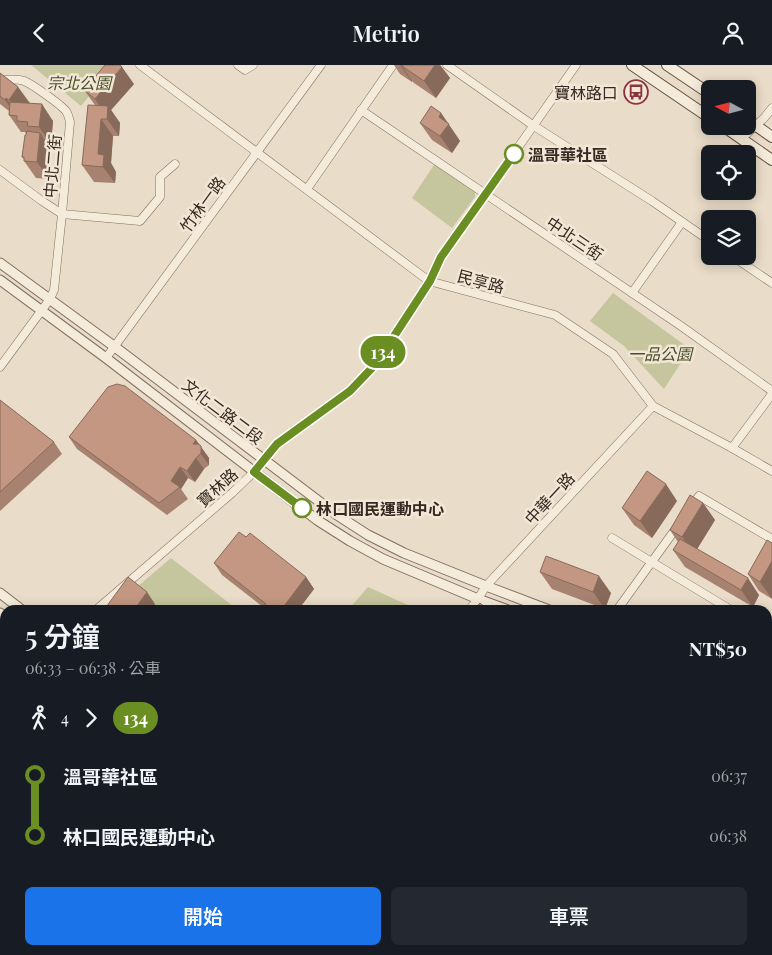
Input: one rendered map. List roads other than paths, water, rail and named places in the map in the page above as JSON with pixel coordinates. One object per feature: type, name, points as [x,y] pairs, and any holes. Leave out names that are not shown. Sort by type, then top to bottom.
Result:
[{"type":"main road","points":[[632,65],[701,112]]},
{"type":"main road","points":[[667,65],[701,88]]},
{"type":"main road","points":[[756,126],[772,137]]},
{"type":"main road","points":[[735,135],[772,160]]},
{"type":"street","name":"民享路","points":[[140,65],[430,281],[555,315],[613,354],[653,406],[772,471]]},
{"type":"street","points":[[238,65],[245,70],[253,65]]},
{"type":"street","name":"竹林一路","points":[[106,358],[321,65]]},
{"type":"street","points":[[307,189],[392,65]]},
{"type":"street","points":[[447,65],[534,126],[701,235]]},
{"type":"street","name":"寶林路","points":[[102,605],[232,493],[254,472],[277,444],[350,391],[372,368],[430,281],[441,257],[576,65]]},
{"type":"street","name":"中北二街","points":[[0,80],[14,79],[30,84],[67,112],[70,122],[54,290],[50,299]]},
{"type":"street","points":[[756,121],[764,118],[772,107]]},
{"type":"street","name":"中北三街","points":[[361,110],[681,326],[772,393]]},
{"type":"street","points":[[741,139],[744,135]]},
{"type":"street","points":[[0,170],[62,214],[140,221],[160,197],[160,177],[175,164]]},
{"type":"street","points":[[632,293],[682,222]]},
{"type":"street","name":"文化二路二段","points":[[0,263],[115,347],[337,515],[368,535],[404,553],[536,605]]},
{"type":"street","points":[[745,265],[772,283]]},
{"type":"street","name":"文化二路二段","points":[[0,280],[106,358],[317,520],[383,559],[494,605]]},
{"type":"street","points":[[0,367],[50,299]]},
{"type":"street","points":[[732,448],[772,393]]},
{"type":"street","name":"中華一路","points":[[473,605],[486,586],[653,406]]},
{"type":"street","points":[[689,511],[699,496],[772,539]]},
{"type":"street","points":[[621,605],[683,518]]},
{"type":"street","points":[[612,539],[722,605]]},
{"type":"place","name":"寶林路口","points":[[636,92]]},
{"type":"place","name":"溫哥華社區","points":[[514,154]]},
{"type":"place","name":"林口國民運動中心","points":[[302,508]]},
{"type":"park label","name":"宗北公園","points":[[79,82]]},
{"type":"park label","name":"一品公園","points":[[660,353]]}]
